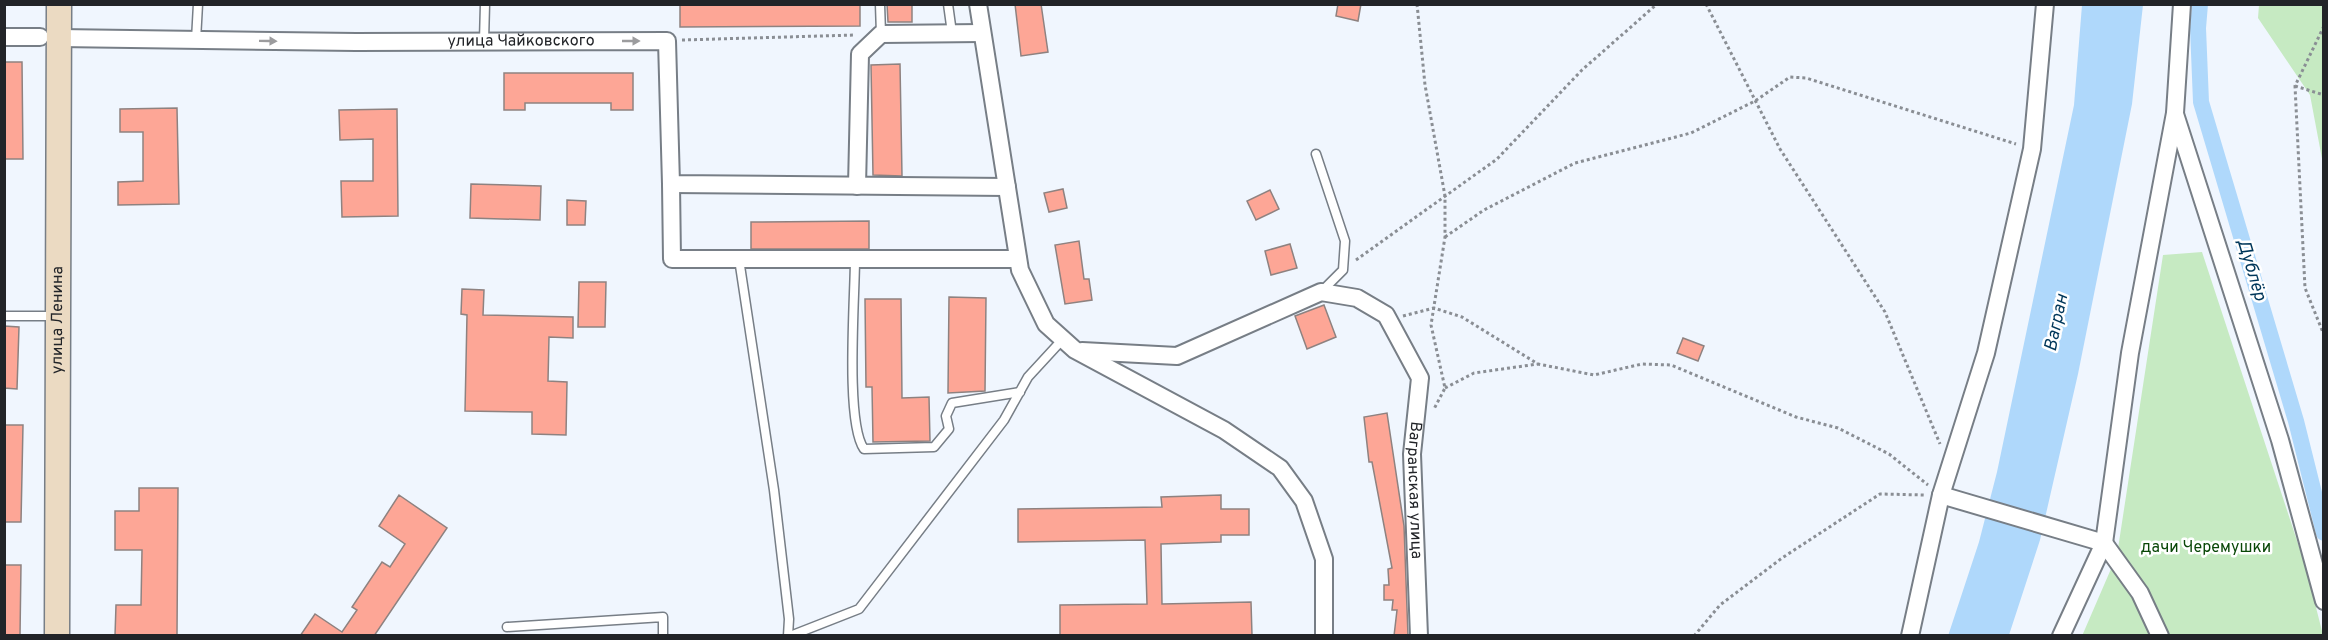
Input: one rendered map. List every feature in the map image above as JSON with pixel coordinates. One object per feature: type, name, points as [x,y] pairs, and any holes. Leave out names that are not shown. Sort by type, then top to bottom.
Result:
[{"type":"main road","name":"улица Ленина","points":[[57,636],[57,316],[50,38],[59,4]]},
{"type":"street","points":[[978,4],[1020,270],[1046,324],[1076,350],[1224,430],[1281,468],[1304,501],[1324,559],[1324,636]]},
{"type":"street","points":[[1910,636],[1941,495],[1986,353],[2032,149],[2045,4]]},
{"type":"street","points":[[2061,636],[2099,541],[2130,353],[2175,113],[2182,4]]},
{"type":"street","points":[[857,186],[860,54],[881,34],[982,33]]},
{"type":"street","name":"улица Чайковского","points":[[12,37],[484,42],[668,41]]},
{"type":"street","points":[[668,41],[672,259],[1018,259]]},
{"type":"street","points":[[2175,113],[2280,440],[2324,601]]},
{"type":"street","points":[[671,184],[1007,187]]},
{"type":"street","points":[[1076,350],[1177,356],[1321,292],[1357,298],[1386,315]]},
{"type":"street","name":"Вагранская улица","points":[[1386,315],[1420,378],[1412,454],[1419,636]]},
{"type":"street","points":[[1941,495],[2099,541],[2140,593],[2160,636]]},
{"type":"lane","points":[[198,4],[203,40]]},
{"type":"lane","points":[[484,42],[485,4]]},
{"type":"lane","points":[[880,4],[881,34]]},
{"type":"lane","points":[[948,4],[952,33]]},
{"type":"lane","points":[[1316,154],[1346,240],[1343,270],[1321,292]]},
{"type":"lane","points":[[739,259],[774,490],[789,636],[859,609],[1004,420],[1028,377],[1062,339]]},
{"type":"lane","points":[[855,259],[854,414],[859,442],[864,449],[934,447],[949,429],[946,416],[952,403],[1020,392]]},
{"type":"lane","points":[[4,316],[57,316]]},
{"type":"lane","points":[[507,627],[663,617],[663,636]]},
{"type":"path","points":[[1417,4],[1425,85],[1445,196],[1445,237],[1431,325],[1445,388]]},
{"type":"path","points":[[1343,270],[1497,159],[1581,70],[1657,4]]},
{"type":"path","points":[[1706,4],[1780,148],[1885,312],[1950,468]]},
{"type":"path","points":[[2324,26],[2295,86],[2306,288],[2324,335]]},
{"type":"path","points":[[668,41],[881,34]]},
{"type":"path","points":[[1445,237],[1484,210],[1575,164],[1690,133],[1755,101],[1790,77],[1806,78],[2032,149]]},
{"type":"path","points":[[2295,86],[2324,95]]},
{"type":"path","points":[[1386,315],[1407,316],[1434,308],[1462,317],[1538,364]]},
{"type":"path","points":[[1431,417],[1445,388],[1474,373],[1538,364],[1594,375],[1642,364],[1671,365],[1796,417],[1838,428],[1889,454],[1941,495]]},
{"type":"path","points":[[1694,636],[1720,605],[1782,558],[1880,494],[1941,495]]},
{"type":"green space","points":[[2259,5],[2323,5],[2323,164],[2310,95],[2258,18]]},
{"type":"green space","name":"дачи Черемушки","points":[[2202,252],[2306,568],[2323,635],[2082,636],[2117,555],[2163,255]]},
{"type":"water","name":"Вагран","points":[[2082,5],[2143,5],[2132,104],[2078,374],[2040,540],[2009,635],[1948,636],[1979,542],[1997,472],[2074,105]]},
{"type":"building","points":[[680,4],[860,4],[860,26],[680,27]]},
{"type":"building","points":[[887,4],[912,4],[912,22],[888,22]]},
{"type":"building","points":[[1015,4],[1041,4],[1048,52],[1021,56]]},
{"type":"building","points":[[1338,4],[1361,4],[1358,21],[1336,16]]},
{"type":"building","points":[[4,62],[22,62],[23,159],[4,159]]},
{"type":"building","points":[[900,64],[902,176],[873,175],[871,65]]},
{"type":"building","points":[[504,73],[633,73],[633,110],[611,110],[611,103],[525,103],[525,110],[504,110]]},
{"type":"building","points":[[177,108],[179,204],[118,205],[118,182],[143,181],[143,132],[120,132],[120,109]]},
{"type":"building","points":[[397,109],[398,216],[342,217],[341,181],[373,181],[373,139],[340,140],[339,110]]},
{"type":"building","points":[[471,184],[541,186],[540,220],[470,218]]},
{"type":"building","points":[[1063,189],[1067,208],[1049,212],[1044,193]]},
{"type":"building","points":[[1270,190],[1279,209],[1256,220],[1247,201]]},
{"type":"building","points":[[567,200],[586,201],[585,225],[567,225]]},
{"type":"building","points":[[869,221],[869,249],[751,249],[751,222]]},
{"type":"building","points":[[1079,241],[1084,279],[1089,279],[1092,300],[1065,304],[1055,245]]},
{"type":"building","points":[[1290,244],[1297,268],[1271,275],[1265,251]]},
{"type":"building","points":[[579,282],[606,282],[605,327],[578,327]]},
{"type":"building","points":[[462,289],[484,290],[483,315],[573,317],[573,338],[549,337],[548,381],[567,382],[566,435],[532,434],[532,412],[465,411],[467,315],[461,314]]},
{"type":"building","points":[[949,297],[986,298],[985,391],[948,393]]},
{"type":"building","points":[[865,299],[901,299],[902,398],[929,397],[930,441],[873,442],[872,387],[866,387]]},
{"type":"building","points":[[1324,305],[1336,337],[1307,349],[1295,316]]},
{"type":"building","points":[[4,326],[19,327],[17,389],[4,388]]},
{"type":"building","points":[[1683,338],[1704,346],[1698,361],[1677,353]]},
{"type":"building","points":[[1387,413],[1404,526],[1408,636],[1394,636],[1397,610],[1392,610],[1393,600],[1384,600],[1384,585],[1389,585],[1388,569],[1392,568],[1372,462],[1369,462],[1364,417]]},
{"type":"building","points":[[4,425],[23,425],[21,522],[4,522]]},
{"type":"building","points":[[139,488],[178,488],[177,636],[115,636],[116,605],[141,605],[142,550],[115,550],[115,511],[139,511]]},
{"type":"building","points":[[399,495],[447,528],[374,636],[300,636],[315,614],[342,632],[357,610],[352,607],[382,562],[390,567],[405,544],[379,526]]},
{"type":"building","points":[[1221,495],[1221,509],[1249,509],[1249,535],[1221,535],[1221,542],[1161,544],[1162,604],[1251,602],[1252,635],[1060,636],[1060,605],[1147,604],[1145,540],[1018,542],[1018,509],[1162,507],[1161,497]]},
{"type":"building","points":[[4,565],[21,565],[20,636],[4,636]]},
{"type":"waterway","name":"Дублёр","points":[[2200,4],[2198,28],[2201,102],[2296,421],[2324,533]]}]
